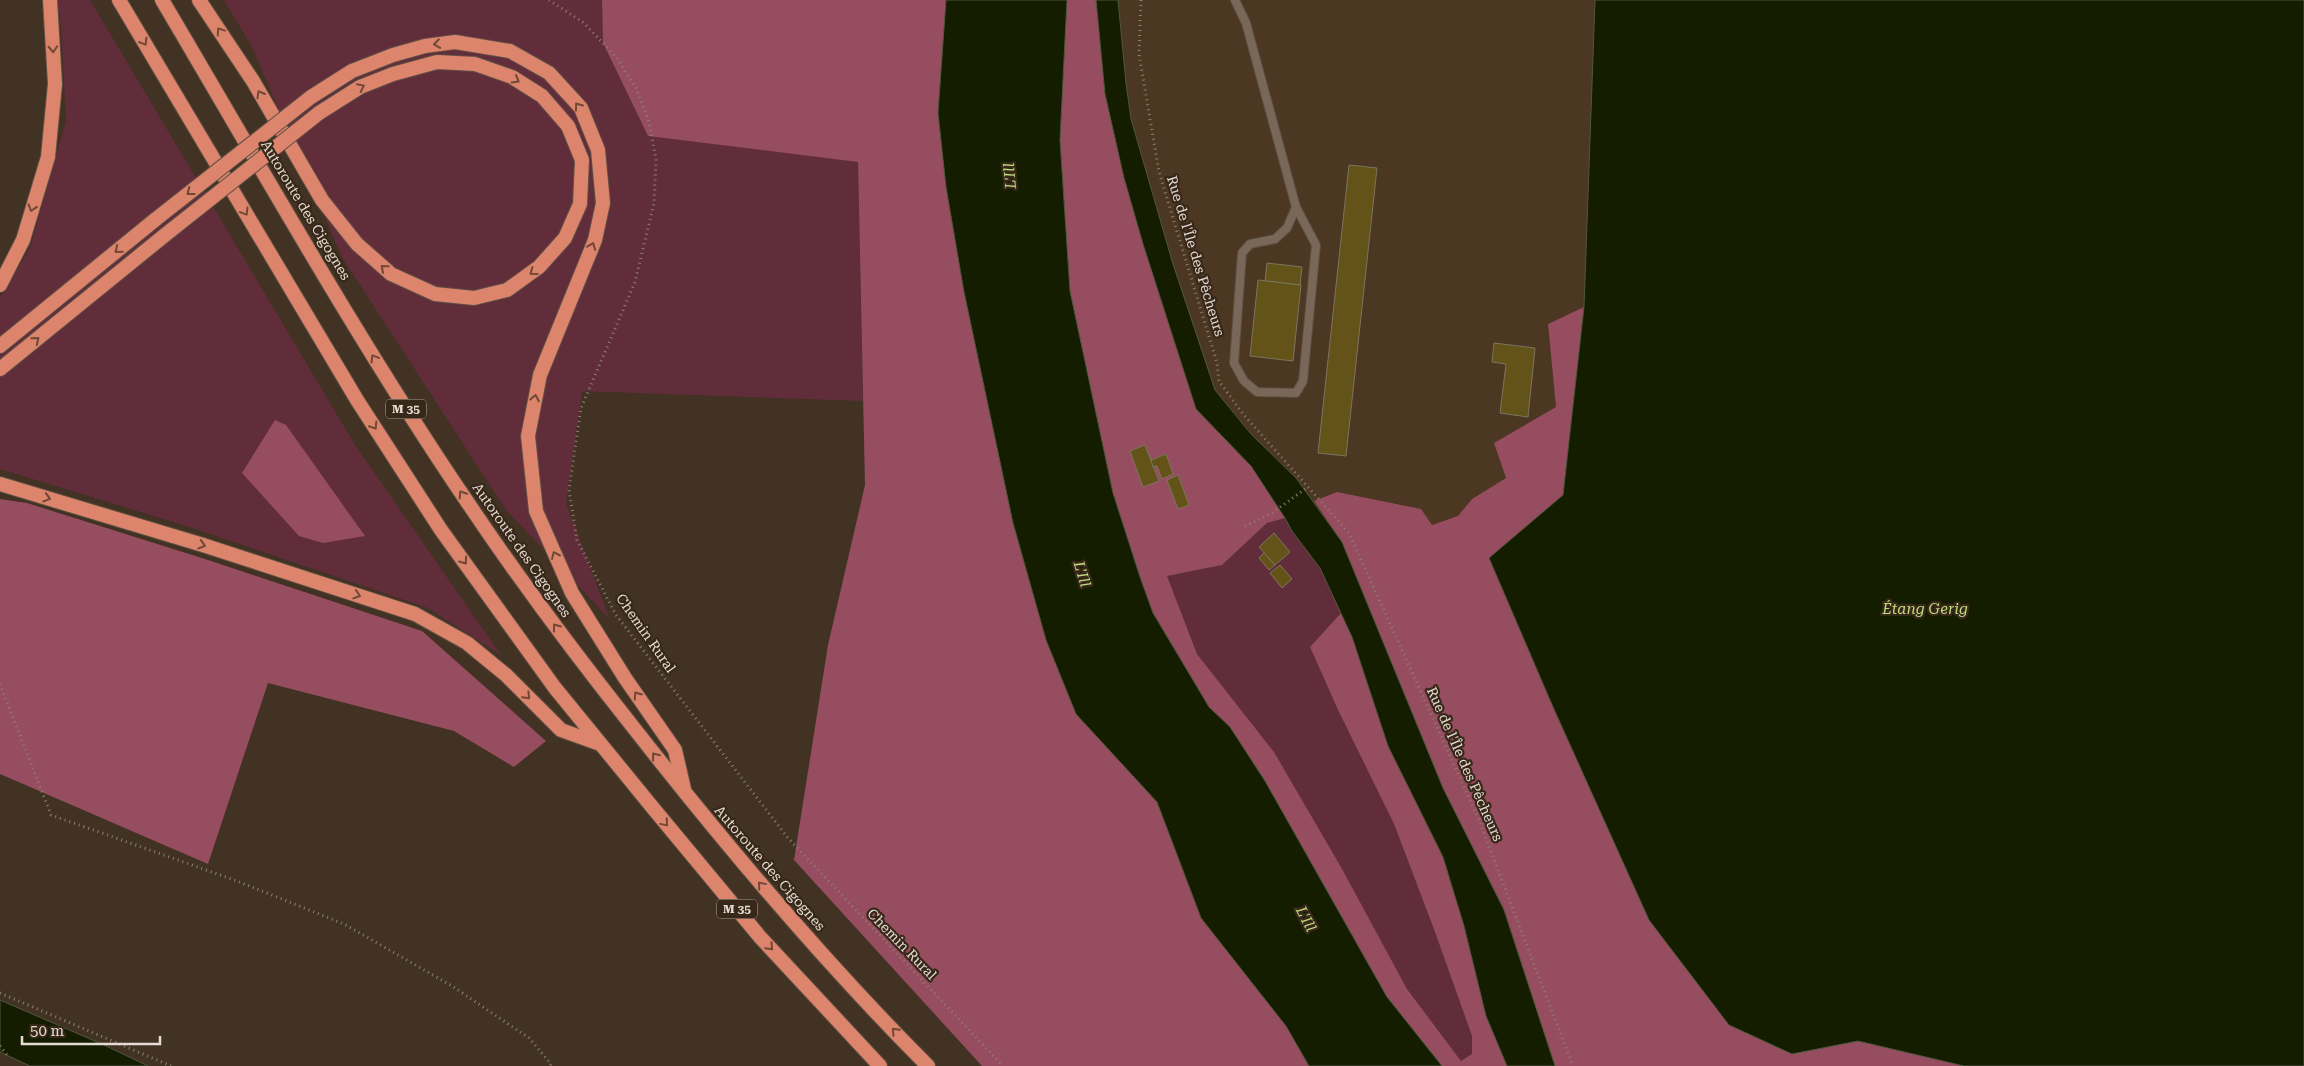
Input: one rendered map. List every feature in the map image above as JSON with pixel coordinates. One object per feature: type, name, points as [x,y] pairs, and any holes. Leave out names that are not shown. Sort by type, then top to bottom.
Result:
[{"type":"highway","points":[[0,285],[22,240],[48,157],[54,84],[50,0]]},
{"type":"highway","name":"M 35","points":[[119,0],[368,417],[441,530],[555,688],[760,937],[880,1066]]},
{"type":"highway","name":"Autoroute des Cigognes","points":[[162,0],[383,372],[468,504],[579,658],[685,794],[786,914],[928,1066]]},
{"type":"highway","points":[[0,369],[166,234],[319,112],[360,87],[393,74],[437,62],[475,64],[512,77],[542,96],[568,126],[582,160],[580,204],[565,238],[539,267],[507,290],[474,298],[435,294],[391,274],[356,244],[322,200],[253,81],[199,0]]},
{"type":"highway","points":[[0,346],[156,219],[311,97],[352,71],[393,55],[425,46],[455,42],[510,51],[548,73],[581,108],[598,150],[603,203],[595,240],[540,375],[528,436],[536,511],[572,593],[625,678],[675,750],[685,794]]},
{"type":"highway","points":[[0,484],[203,545],[415,614],[467,643],[506,676],[561,730],[602,744]]},
{"type":"lane","points":[[1235,0],[1246,23],[1296,207],[1316,245],[1303,381],[1296,393],[1257,392],[1244,381],[1234,363],[1242,253],[1250,244],[1275,239],[1287,228],[1296,207]]},
{"type":"path","name":"Chemin Rural","points":[[549,0],[584,23],[616,57],[636,88],[649,122],[656,160],[654,203],[635,282],[581,408],[569,490],[577,540],[616,615],[788,838],[1003,1066]]},
{"type":"path","name":"Rue de l'Île des Pêcheurs","points":[[1141,0],[1139,54],[1159,172],[1217,363],[1219,381],[1243,414],[1349,533],[1478,818],[1573,1066]]},
{"type":"path","points":[[1244,526],[1272,513],[1308,487]]},
{"type":"path","points":[[0,684],[52,814],[237,881],[344,924],[452,986],[529,1038],[551,1064],[550,1066]]},
{"type":"path","points":[[0,993],[170,1066]]},
{"type":"path","points":[[0,1046],[8,1055]]},
{"type":"shaded area","points":[[57,0],[90,0],[355,445],[501,655],[428,608],[190,527],[0,469],[0,298],[30,248],[66,121],[61,25]]},
{"type":"shaded area","points":[[224,0],[602,0],[603,43],[648,136],[858,161],[863,401],[582,391],[566,503],[609,618],[506,510],[342,257],[252,47]]},
{"type":"shaded area","points":[[602,0],[946,0],[938,113],[946,187],[964,292],[1013,523],[1046,640],[1076,714],[1157,802],[1201,918],[1286,1026],[1309,1066],[982,1066],[794,860],[828,645],[865,485],[858,162],[648,136],[603,43]]},
{"type":"shaded area","points":[[1067,0],[1096,0],[1105,94],[1124,178],[1143,244],[1196,409],[1251,466],[1285,518],[1267,523],[1222,565],[1167,576],[1197,654],[1274,752],[1341,867],[1407,989],[1461,1061],[1472,1054],[1472,1036],[1435,932],[1394,824],[1338,710],[1310,647],[1341,613],[1352,637],[1388,746],[1443,857],[1464,926],[1486,1016],[1507,1066],[1442,1066],[1387,997],[1265,781],[1230,727],[1209,707],[1153,613],[1113,493],[1070,291],[1060,140]]},
{"type":"shaded area","points":[[1118,0],[1595,0],[1584,307],[1548,324],[1556,407],[1494,443],[1506,478],[1472,499],[1458,516],[1432,525],[1337,492],[1314,501],[1251,434],[1215,390],[1173,264],[1131,119]]},
{"type":"shaded area","points":[[1584,307],[1563,495],[1489,558],[1553,707],[1649,920],[1729,1025],[1792,1054],[1858,1041],[1964,1066],[1555,1066],[1504,909],[1443,788],[1342,542],[1314,501],[1337,492],[1421,509],[1432,525],[1458,516],[1472,499],[1506,478],[1494,443],[1556,407],[1548,324]]},
{"type":"shaded area","points":[[275,420],[286,425],[365,536],[323,543],[299,536],[242,473]]},
{"type":"shaded area","points":[[0,499],[27,503],[205,559],[422,631],[546,741],[514,767],[454,731],[268,683],[208,864],[0,774]]},
{"type":"shaded area","points":[[1285,518],[1292,531],[1320,568],[1341,613],[1310,647],[1338,710],[1394,824],[1435,932],[1472,1036],[1472,1055],[1461,1061],[1407,989],[1341,867],[1274,752],[1197,654],[1167,576],[1222,565],[1267,523]]},
{"type":"water","name":"L'Ill","points":[[946,0],[1067,0],[1060,140],[1070,291],[1113,493],[1140,577],[1153,613],[1209,707],[1230,727],[1265,781],[1387,997],[1442,1066],[1309,1066],[1286,1026],[1201,918],[1157,802],[1076,714],[1046,640],[1013,523],[964,292],[946,187],[938,113]]},
{"type":"water","points":[[1096,0],[1118,0],[1131,119],[1173,264],[1215,390],[1251,434],[1296,478],[1342,542],[1443,788],[1504,910],[1555,1066],[1507,1066],[1486,1016],[1464,926],[1443,857],[1388,746],[1352,637],[1320,568],[1292,531],[1251,466],[1196,409],[1143,244],[1124,178],[1105,94]]},
{"type":"water","name":"Étang Gerig","points":[[1595,0],[2304,0],[2304,1066],[1964,1066],[1858,1041],[1792,1054],[1729,1025],[1649,920],[1553,707],[1489,558],[1563,495],[1584,307]]},
{"type":"water","points":[[0,1000],[148,1066],[30,1066],[0,1052]]},
{"type":"building","points":[[1349,165],[1377,168],[1346,456],[1318,453]]},
{"type":"building","points":[[1267,263],[1302,267],[1300,285],[1265,281]]},
{"type":"building","points":[[1258,280],[1301,285],[1293,361],[1250,356]]},
{"type":"building","points":[[1494,343],[1535,348],[1528,417],[1500,413],[1506,364],[1492,362]]},
{"type":"building","points":[[1145,445],[1159,481],[1143,487],[1130,451]]},
{"type":"building","points":[[1166,454],[1173,474],[1162,479],[1157,466],[1153,467],[1151,460]]},
{"type":"building","points":[[1178,475],[1189,505],[1178,509],[1167,480]]},
{"type":"building","points":[[1274,533],[1290,552],[1275,565],[1259,547]]},
{"type":"building","points":[[1264,553],[1275,565],[1269,570],[1259,558]]},
{"type":"building","points":[[1280,565],[1292,579],[1282,588],[1270,573]]}]
